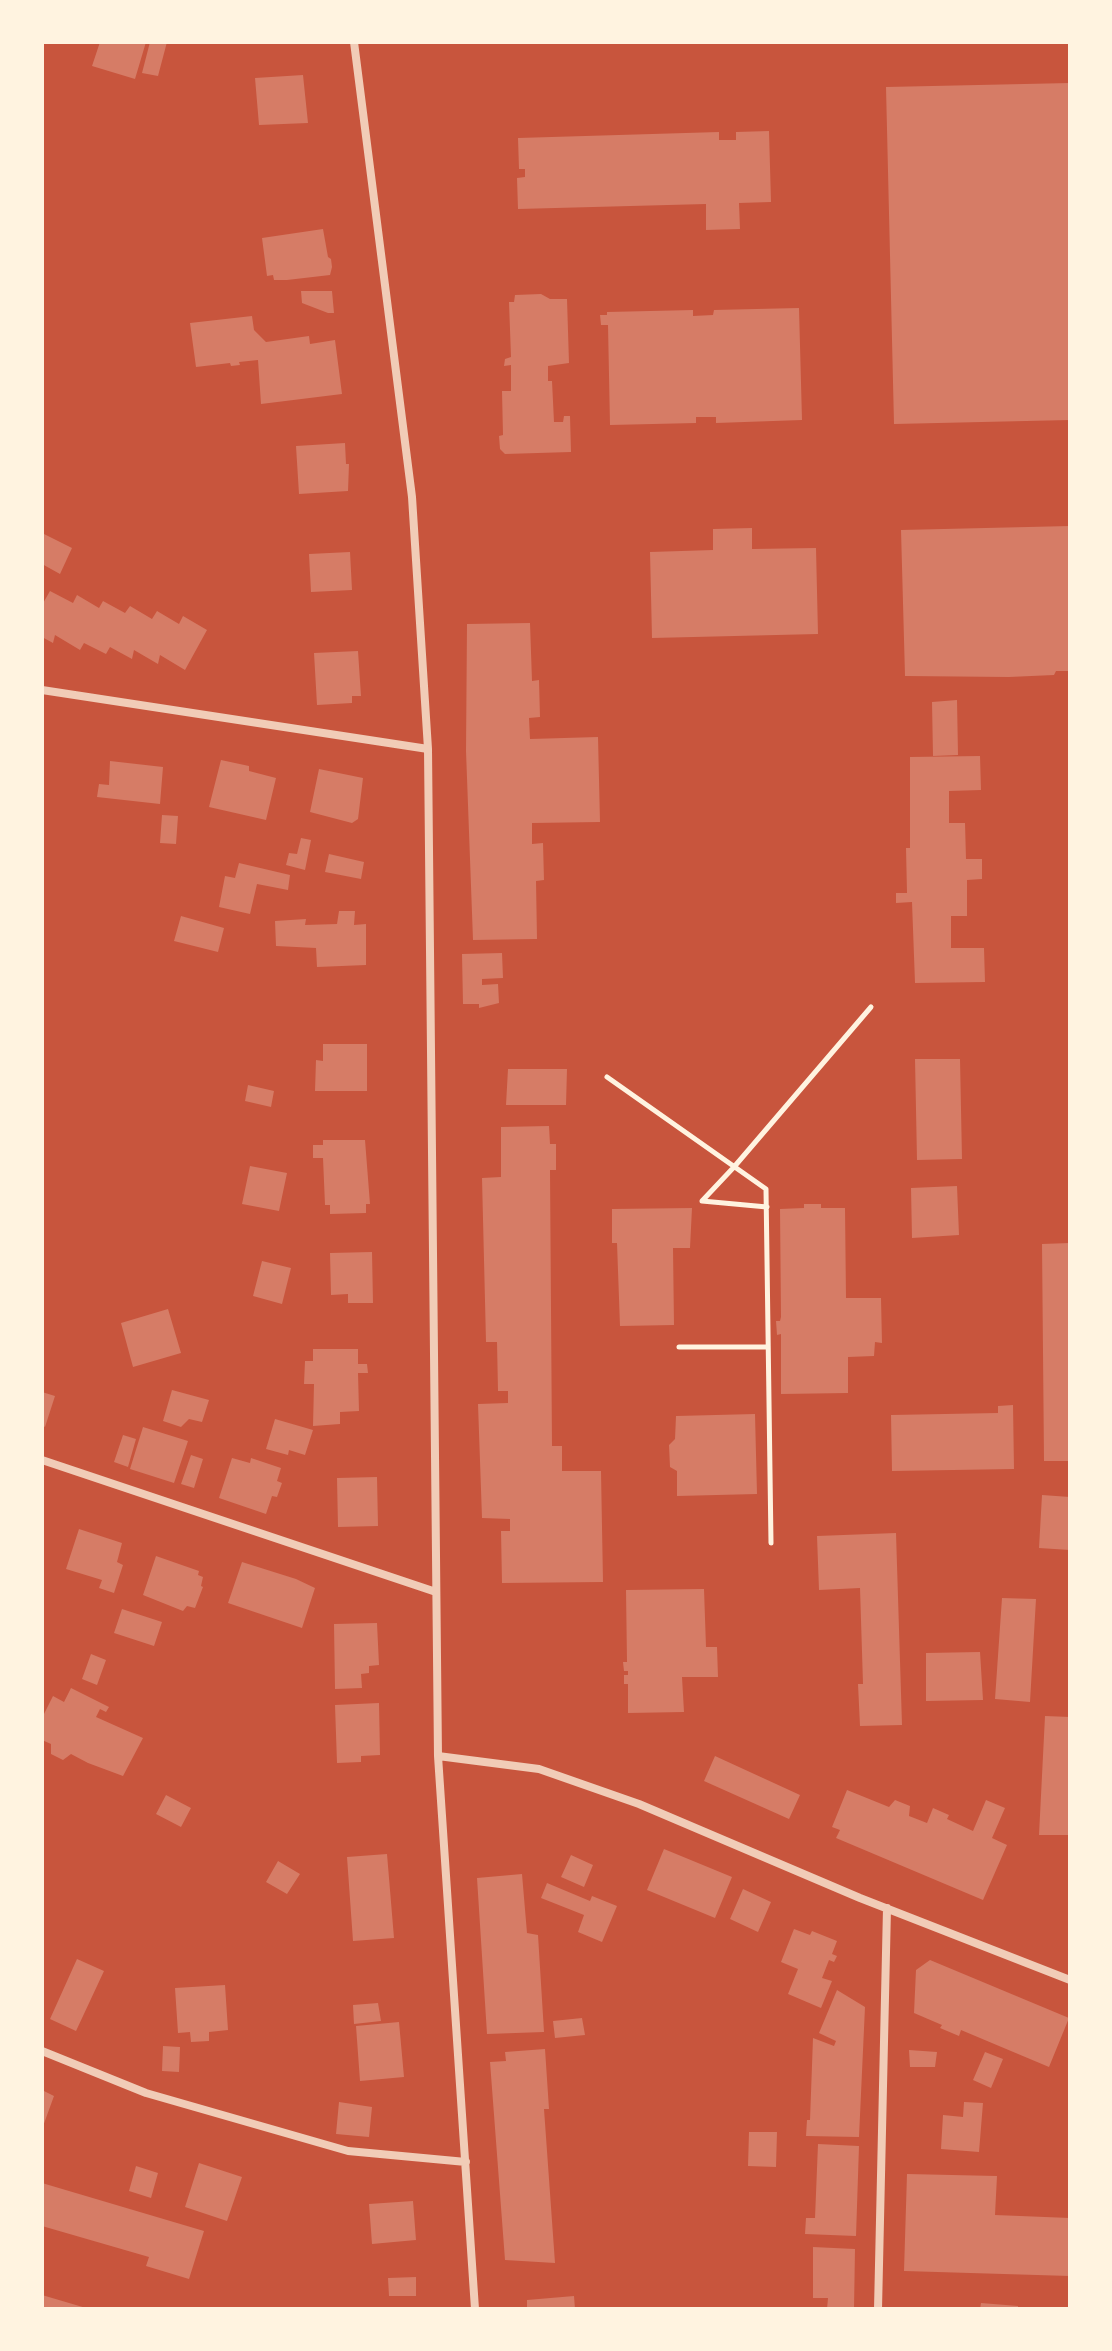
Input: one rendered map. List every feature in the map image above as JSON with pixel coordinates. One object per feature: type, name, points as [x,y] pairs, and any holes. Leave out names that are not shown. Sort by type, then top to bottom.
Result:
[{"type":"street","points":[[354,42],[412,497],[428,749],[438,1756],[475,2309]]},
{"type":"street","points":[[42,690],[428,749]]},
{"type":"street","points":[[42,1460],[436,1592]]},
{"type":"street","points":[[438,1756],[539,1769],[639,1804],[887,1908],[1070,1980]]},
{"type":"street","points":[[878,2309],[887,1908]]},
{"type":"street","points":[[42,2051],[146,2093],[348,2151],[466,2162]]},
{"type":"path","points":[[767,1207],[702,1201],[871,1007]]},
{"type":"path","points":[[607,1077],[766,1189],[771,1543]]},
{"type":"path","points":[[679,1347],[768,1347]]},
{"type":"building","points":[[100,42],[146,42],[135,79],[92,66]]},
{"type":"building","points":[[150,42],[167,42],[158,76],[142,73]]},
{"type":"building","points":[[303,75],[308,123],[259,125],[255,78]]},
{"type":"building","points":[[1070,83],[1070,420],[894,424],[886,87]]},
{"type":"building","points":[[769,131],[771,202],[739,203],[740,229],[706,230],[706,204],[518,209],[517,178],[525,177],[525,169],[519,169],[518,138],[719,132],[719,140],[736,140],[736,132]]},
{"type":"building","points":[[323,229],[331,259],[330,275],[287,280],[274,280],[273,275],[267,276],[262,238]]},
{"type":"building","points":[[301,291],[332,291],[334,313],[302,303]]},
{"type":"building","points":[[541,294],[550,299],[567,299],[569,363],[548,366],[548,381],[552,381],[554,422],[563,422],[564,416],[570,416],[571,452],[505,454],[500,449],[499,436],[503,435],[502,391],[511,391],[511,365],[504,366],[505,359],[511,357],[509,302],[514,302],[515,295]]},
{"type":"building","points":[[799,308],[802,420],[716,423],[716,417],[696,417],[696,423],[610,425],[608,325],[601,325],[600,315],[607,315],[607,312],[693,310],[693,316],[713,315],[714,310]]},
{"type":"building","points":[[252,316],[254,330],[266,342],[309,336],[310,344],[335,340],[342,394],[261,404],[258,360],[239,362],[240,365],[231,366],[230,363],[196,367],[190,323]]},
{"type":"building","points":[[345,443],[346,464],[349,464],[348,491],[299,494],[296,446]]},
{"type":"building","points":[[1070,526],[1070,671],[1056,671],[1054,675],[1009,677],[905,676],[901,530]]},
{"type":"building","points":[[752,528],[752,549],[816,548],[818,634],[652,638],[650,552],[713,550],[713,529]]},
{"type":"building","points":[[42,533],[72,548],[60,574],[42,564]]},
{"type":"building","points":[[350,552],[352,590],[311,592],[309,554]]},
{"type":"building","points":[[50,591],[73,603],[77,595],[99,608],[103,601],[125,613],[130,606],[152,619],[157,611],[179,624],[183,616],[207,630],[185,670],[160,655],[158,664],[134,650],[132,659],[110,647],[106,654],[84,643],[80,650],[55,635],[53,643],[42,637],[42,605]]},
{"type":"building","points":[[530,623],[532,681],[539,680],[540,717],[529,718],[530,739],[598,737],[600,822],[532,823],[532,844],[543,843],[544,880],[536,881],[537,939],[473,940],[466,751],[467,624]]},
{"type":"building","points":[[358,651],[361,696],[352,696],[352,703],[317,705],[314,653]]},
{"type":"building","points":[[957,700],[958,755],[933,756],[932,702]]},
{"type":"building","points":[[980,756],[981,790],[949,791],[949,823],[965,823],[966,859],[982,859],[982,879],[967,880],[967,916],[951,916],[951,948],[984,948],[985,982],[915,983],[912,902],[896,903],[896,893],[907,893],[910,757]]},
{"type":"building","points":[[221,760],[249,766],[249,771],[276,778],[266,820],[209,807]]},
{"type":"building","points":[[110,761],[163,767],[160,804],[97,797],[99,784],[109,785]]},
{"type":"building","points":[[319,769],[363,778],[358,819],[352,823],[310,812]]},
{"type":"building","points":[[162,815],[178,816],[176,844],[160,843]]},
{"type":"building","points":[[301,838],[311,840],[305,870],[286,865],[289,853],[297,854]]},
{"type":"building","points":[[329,854],[364,862],[361,879],[325,872]]},
{"type":"building","points":[[239,863],[290,875],[288,890],[257,884],[250,914],[219,907],[225,876],[235,878]]},
{"type":"building","points":[[339,911],[355,911],[354,925],[366,924],[366,965],[317,967],[316,948],[276,946],[275,921],[306,919],[305,925],[337,924]]},
{"type":"building","points":[[181,916],[224,928],[218,952],[174,941]]},
{"type":"building","points":[[502,953],[503,978],[482,979],[482,985],[498,984],[499,1003],[479,1008],[479,1004],[463,1004],[462,954]]},
{"type":"building","points":[[323,1044],[367,1044],[367,1091],[315,1091],[316,1060],[323,1061]]},
{"type":"building","points":[[915,1059],[960,1059],[962,1159],[917,1160]]},
{"type":"building","points":[[508,1069],[567,1069],[566,1105],[506,1105]]},
{"type":"building","points":[[248,1085],[274,1091],[271,1107],[245,1101]]},
{"type":"building","points":[[549,1126],[550,1144],[556,1144],[556,1170],[550,1170],[552,1446],[562,1446],[562,1471],[601,1471],[603,1582],[502,1583],[501,1531],[510,1531],[510,1519],[482,1518],[478,1404],[508,1403],[508,1391],[498,1391],[497,1342],[486,1342],[482,1178],[501,1177],[501,1127]]},
{"type":"building","points":[[323,1140],[365,1140],[370,1204],[366,1204],[366,1213],[330,1214],[330,1205],[325,1205],[323,1158],[313,1158],[313,1145],[323,1145]]},
{"type":"building","points":[[250,1166],[287,1173],[279,1211],[242,1204]]},
{"type":"building","points":[[957,1186],[959,1235],[912,1238],[911,1188]]},
{"type":"building","points":[[804,1204],[845,1208],[846,1298],[881,1298],[882,1343],[875,1342],[874,1356],[848,1357],[848,1393],[781,1394],[781,1334],[777,1335],[776,1321],[780,1321],[781,1317],[780,1209],[804,1208]]},
{"type":"building","points":[[692,1208],[690,1248],[673,1248],[674,1325],[620,1326],[617,1243],[612,1243],[612,1209]]},
{"type":"building","points":[[1070,1243],[1070,1461],[1044,1461],[1042,1244]]},
{"type":"building","points":[[372,1252],[373,1303],[348,1303],[348,1294],[331,1295],[330,1253]]},
{"type":"building","points":[[262,1261],[291,1268],[282,1304],[253,1296]]},
{"type":"building","points":[[168,1309],[181,1353],[133,1367],[121,1323]]},
{"type":"building","points":[[313,1349],[358,1349],[358,1364],[367,1364],[368,1373],[358,1373],[359,1411],[340,1412],[340,1424],[313,1426],[314,1384],[304,1384],[305,1361],[313,1361]]},
{"type":"building","points":[[172,1390],[209,1400],[202,1422],[189,1419],[181,1427],[163,1421]]},
{"type":"building","points":[[42,1392],[55,1396],[45,1427],[42,1425]]},
{"type":"building","points":[[1013,1405],[1014,1469],[892,1471],[891,1415],[998,1413],[998,1406]]},
{"type":"building","points":[[755,1414],[757,1494],[677,1496],[677,1471],[670,1467],[669,1445],[675,1439],[676,1416]]},
{"type":"building","points":[[275,1419],[313,1430],[305,1455],[289,1450],[288,1455],[266,1449]]},
{"type":"building","points":[[143,1427],[188,1441],[174,1483],[130,1469]]},
{"type":"building","points":[[123,1435],[136,1439],[128,1467],[114,1462]]},
{"type":"building","points":[[191,1455],[203,1459],[194,1488],[181,1484]]},
{"type":"building","points":[[232,1458],[250,1463],[251,1458],[281,1468],[277,1481],[282,1483],[277,1497],[272,1496],[266,1514],[219,1498]]},
{"type":"building","points":[[377,1477],[378,1526],[338,1527],[337,1478]]},
{"type":"building","points":[[1042,1495],[1070,1497],[1070,1550],[1039,1548]]},
{"type":"building","points":[[79,1529],[122,1543],[117,1562],[123,1565],[114,1593],[99,1588],[102,1580],[66,1569]]},
{"type":"building","points":[[896,1533],[902,1725],[860,1726],[858,1684],[863,1684],[860,1588],[819,1590],[817,1536]]},
{"type":"building","points":[[156,1556],[199,1571],[198,1575],[203,1577],[203,1587],[195,1608],[187,1606],[183,1611],[143,1595]]},
{"type":"building","points":[[242,1562],[315,1588],[302,1628],[228,1603]]},
{"type":"building","points":[[704,1589],[706,1647],[717,1647],[718,1677],[682,1677],[684,1712],[628,1713],[628,1684],[624,1684],[624,1675],[628,1675],[628,1671],[624,1671],[623,1662],[627,1662],[626,1590]]},
{"type":"building","points":[[1002,1598],[1036,1599],[1030,1702],[995,1699]]},
{"type":"building","points":[[122,1609],[162,1622],[154,1646],[114,1633]]},
{"type":"building","points":[[377,1623],[379,1665],[369,1666],[369,1673],[361,1674],[362,1688],[335,1689],[334,1624]]},
{"type":"building","points":[[980,1652],[983,1700],[926,1701],[926,1653]]},
{"type":"building","points":[[91,1654],[106,1660],[97,1685],[82,1679]]},
{"type":"building","points":[[71,1688],[109,1707],[106,1712],[100,1709],[96,1717],[143,1738],[123,1776],[71,1754],[63,1760],[51,1754],[51,1744],[42,1740],[42,1718],[53,1696],[64,1702]]},
{"type":"building","points":[[379,1703],[380,1755],[361,1756],[361,1762],[337,1763],[335,1705]]},
{"type":"building","points":[[1045,1716],[1070,1717],[1070,1835],[1039,1835]]},
{"type":"building","points":[[715,1756],[800,1795],[789,1819],[704,1781]]},
{"type":"building","points":[[847,1790],[889,1807],[895,1800],[910,1806],[909,1816],[927,1823],[933,1808],[949,1815],[947,1819],[973,1831],[986,1800],[1005,1808],[992,1838],[1007,1845],[983,1900],[836,1838],[840,1830],[832,1827]]},
{"type":"building","points":[[166,1795],[191,1808],[181,1827],[156,1814]]},
{"type":"building","points":[[664,1849],[732,1877],[715,1918],[647,1890]]},
{"type":"building","points":[[387,1854],[394,1938],[353,1941],[347,1857]]},
{"type":"building","points":[[571,1855],[593,1865],[584,1887],[561,1877]]},
{"type":"building","points":[[278,1861],[300,1874],[287,1894],[266,1882]]},
{"type":"building","points":[[522,1874],[527,1933],[538,1935],[544,2032],[487,2034],[477,1878]]},
{"type":"building","points":[[547,1883],[590,1901],[592,1896],[617,1906],[602,1942],[578,1932],[584,1915],[541,1898]]},
{"type":"building","points":[[743,1889],[771,1902],[758,1932],[730,1919]]},
{"type":"building","points":[[794,1929],[810,1935],[812,1931],[837,1941],[832,1954],[837,1956],[834,1962],[829,1960],[822,1978],[832,1981],[821,2008],[788,1994],[798,1969],[781,1962]]},
{"type":"building","points":[[77,1959],[104,1971],[76,2031],[50,2019]]},
{"type":"building","points":[[930,1960],[1069,2018],[1049,2067],[961,2030],[959,2036],[914,2013],[916,1970]]},
{"type":"building","points":[[225,1985],[228,2030],[209,2032],[209,2041],[191,2042],[190,2032],[178,2033],[175,1988]]},
{"type":"building","points":[[837,1990],[865,2007],[859,2137],[806,2136],[807,2120],[810,2120],[813,2038],[834,2046],[836,2041],[819,2033]]},
{"type":"building","points":[[378,2003],[381,2021],[354,2024],[353,2005]]},
{"type":"building","points":[[582,2018],[585,2035],[555,2038],[553,2021]]},
{"type":"building","points":[[399,2022],[404,2077],[360,2081],[356,2026]]},
{"type":"building","points":[[163,2046],[180,2047],[179,2072],[162,2071]]},
{"type":"building","points":[[545,2049],[549,2109],[544,2109],[555,2263],[505,2260],[490,2062],[506,2061],[505,2052]]},
{"type":"building","points":[[909,2050],[937,2052],[935,2067],[910,2067]]},
{"type":"building","points":[[985,2052],[1003,2059],[991,2088],[973,2080]]},
{"type":"building","points":[[42,2090],[54,2096],[42,2129]]},
{"type":"building","points":[[339,2102],[372,2107],[369,2137],[336,2134]]},
{"type":"building","points":[[964,2102],[983,2103],[979,2152],[941,2149],[943,2115],[963,2117]]},
{"type":"building","points":[[749,2132],[777,2132],[776,2167],[748,2166]]},
{"type":"building","points":[[818,2144],[859,2146],[856,2236],[805,2234],[806,2218],[815,2218]]},
{"type":"building","points":[[199,2163],[242,2177],[227,2221],[185,2207]]},
{"type":"building","points":[[136,2166],[158,2173],[151,2198],[129,2191]]},
{"type":"building","points":[[907,2174],[997,2176],[995,2215],[1070,2218],[1070,2276],[904,2271]]},
{"type":"building","points":[[42,2183],[204,2231],[189,2279],[146,2266],[149,2257],[42,2226]]},
{"type":"building","points":[[413,2201],[416,2240],[372,2244],[369,2204]]},
{"type":"building","points":[[813,2247],[855,2249],[854,2309],[827,2309],[828,2298],[813,2298]]},
{"type":"building","points":[[416,2277],[416,2296],[389,2296],[388,2278]]},
{"type":"building","points":[[42,2295],[86,2308],[86,2309],[42,2309]]},
{"type":"building","points":[[574,2296],[575,2309],[527,2309],[527,2300]]},
{"type":"building","points":[[981,2303],[1018,2306],[1018,2309],[980,2309]]}]
